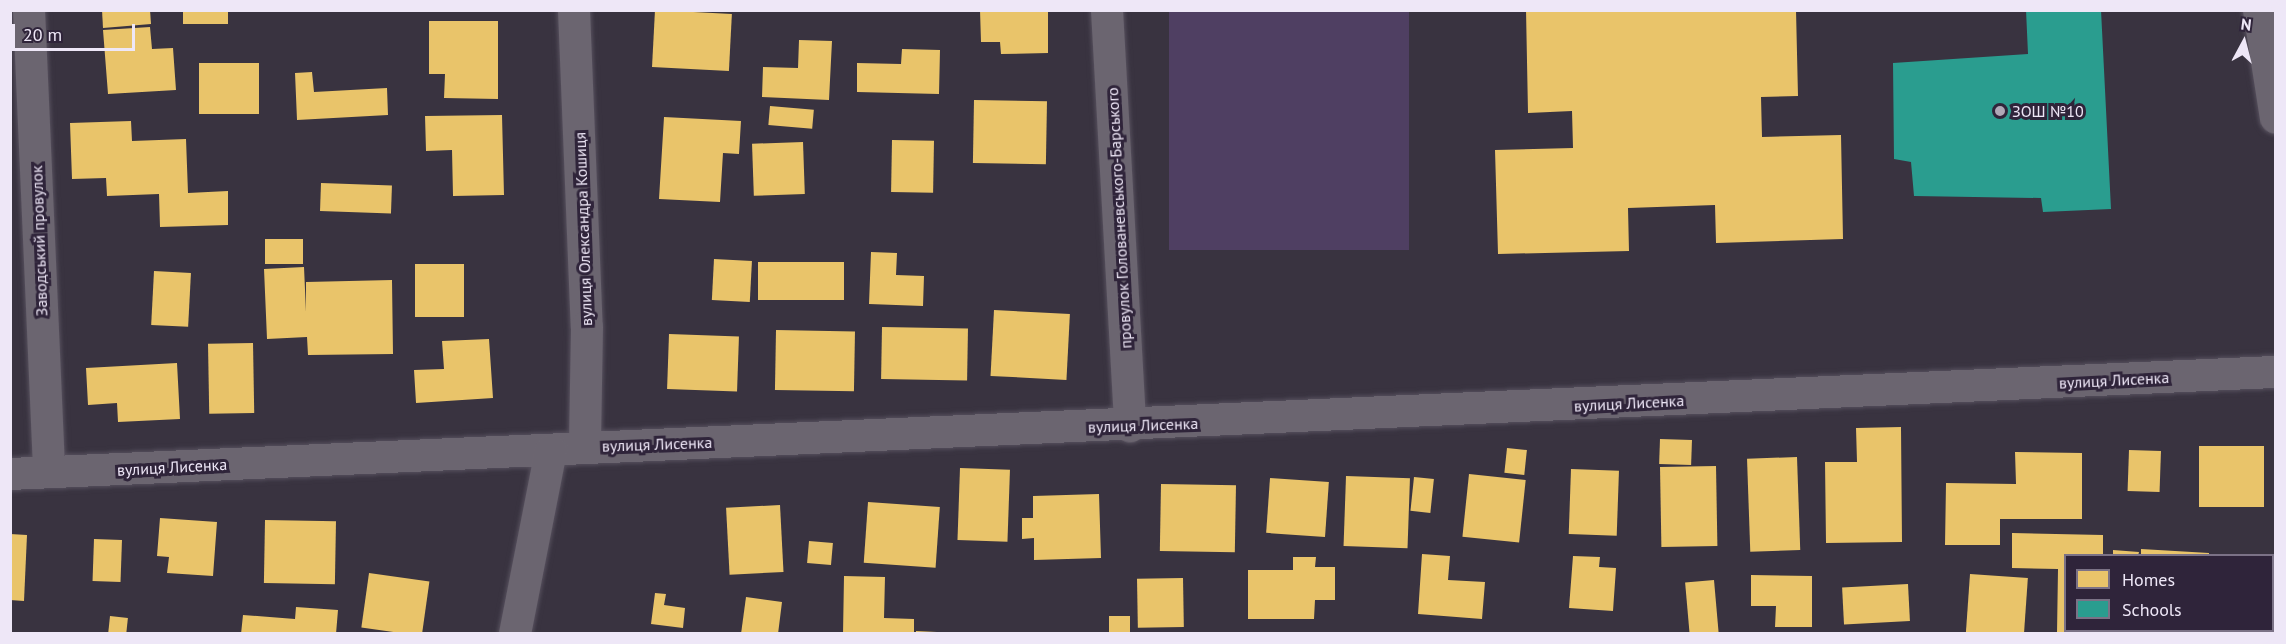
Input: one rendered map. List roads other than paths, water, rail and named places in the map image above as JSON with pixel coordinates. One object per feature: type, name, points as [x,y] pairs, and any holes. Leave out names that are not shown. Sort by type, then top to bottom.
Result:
[{"type":"street","name":"Заводський провулок","points":[[29,10],[49,472]]},
{"type":"street","name":"вулиця Олександра Кошиця","points":[[574,10],[587,327],[585,447]]},
{"type":"street","name":"провулок Голованевського-Барського","points":[[1107,10],[1130,426]]},
{"type":"street","points":[[2259,10],[2276,118]]},
{"type":"street","name":"вулиця Лисенка","points":[[10,474],[585,447],[1130,426],[2276,372]]},
{"type":"street","points":[[515,633],[551,450]]},
{"type":"place","name":"ЗОШ №10","points":[[2000,111]]}]
